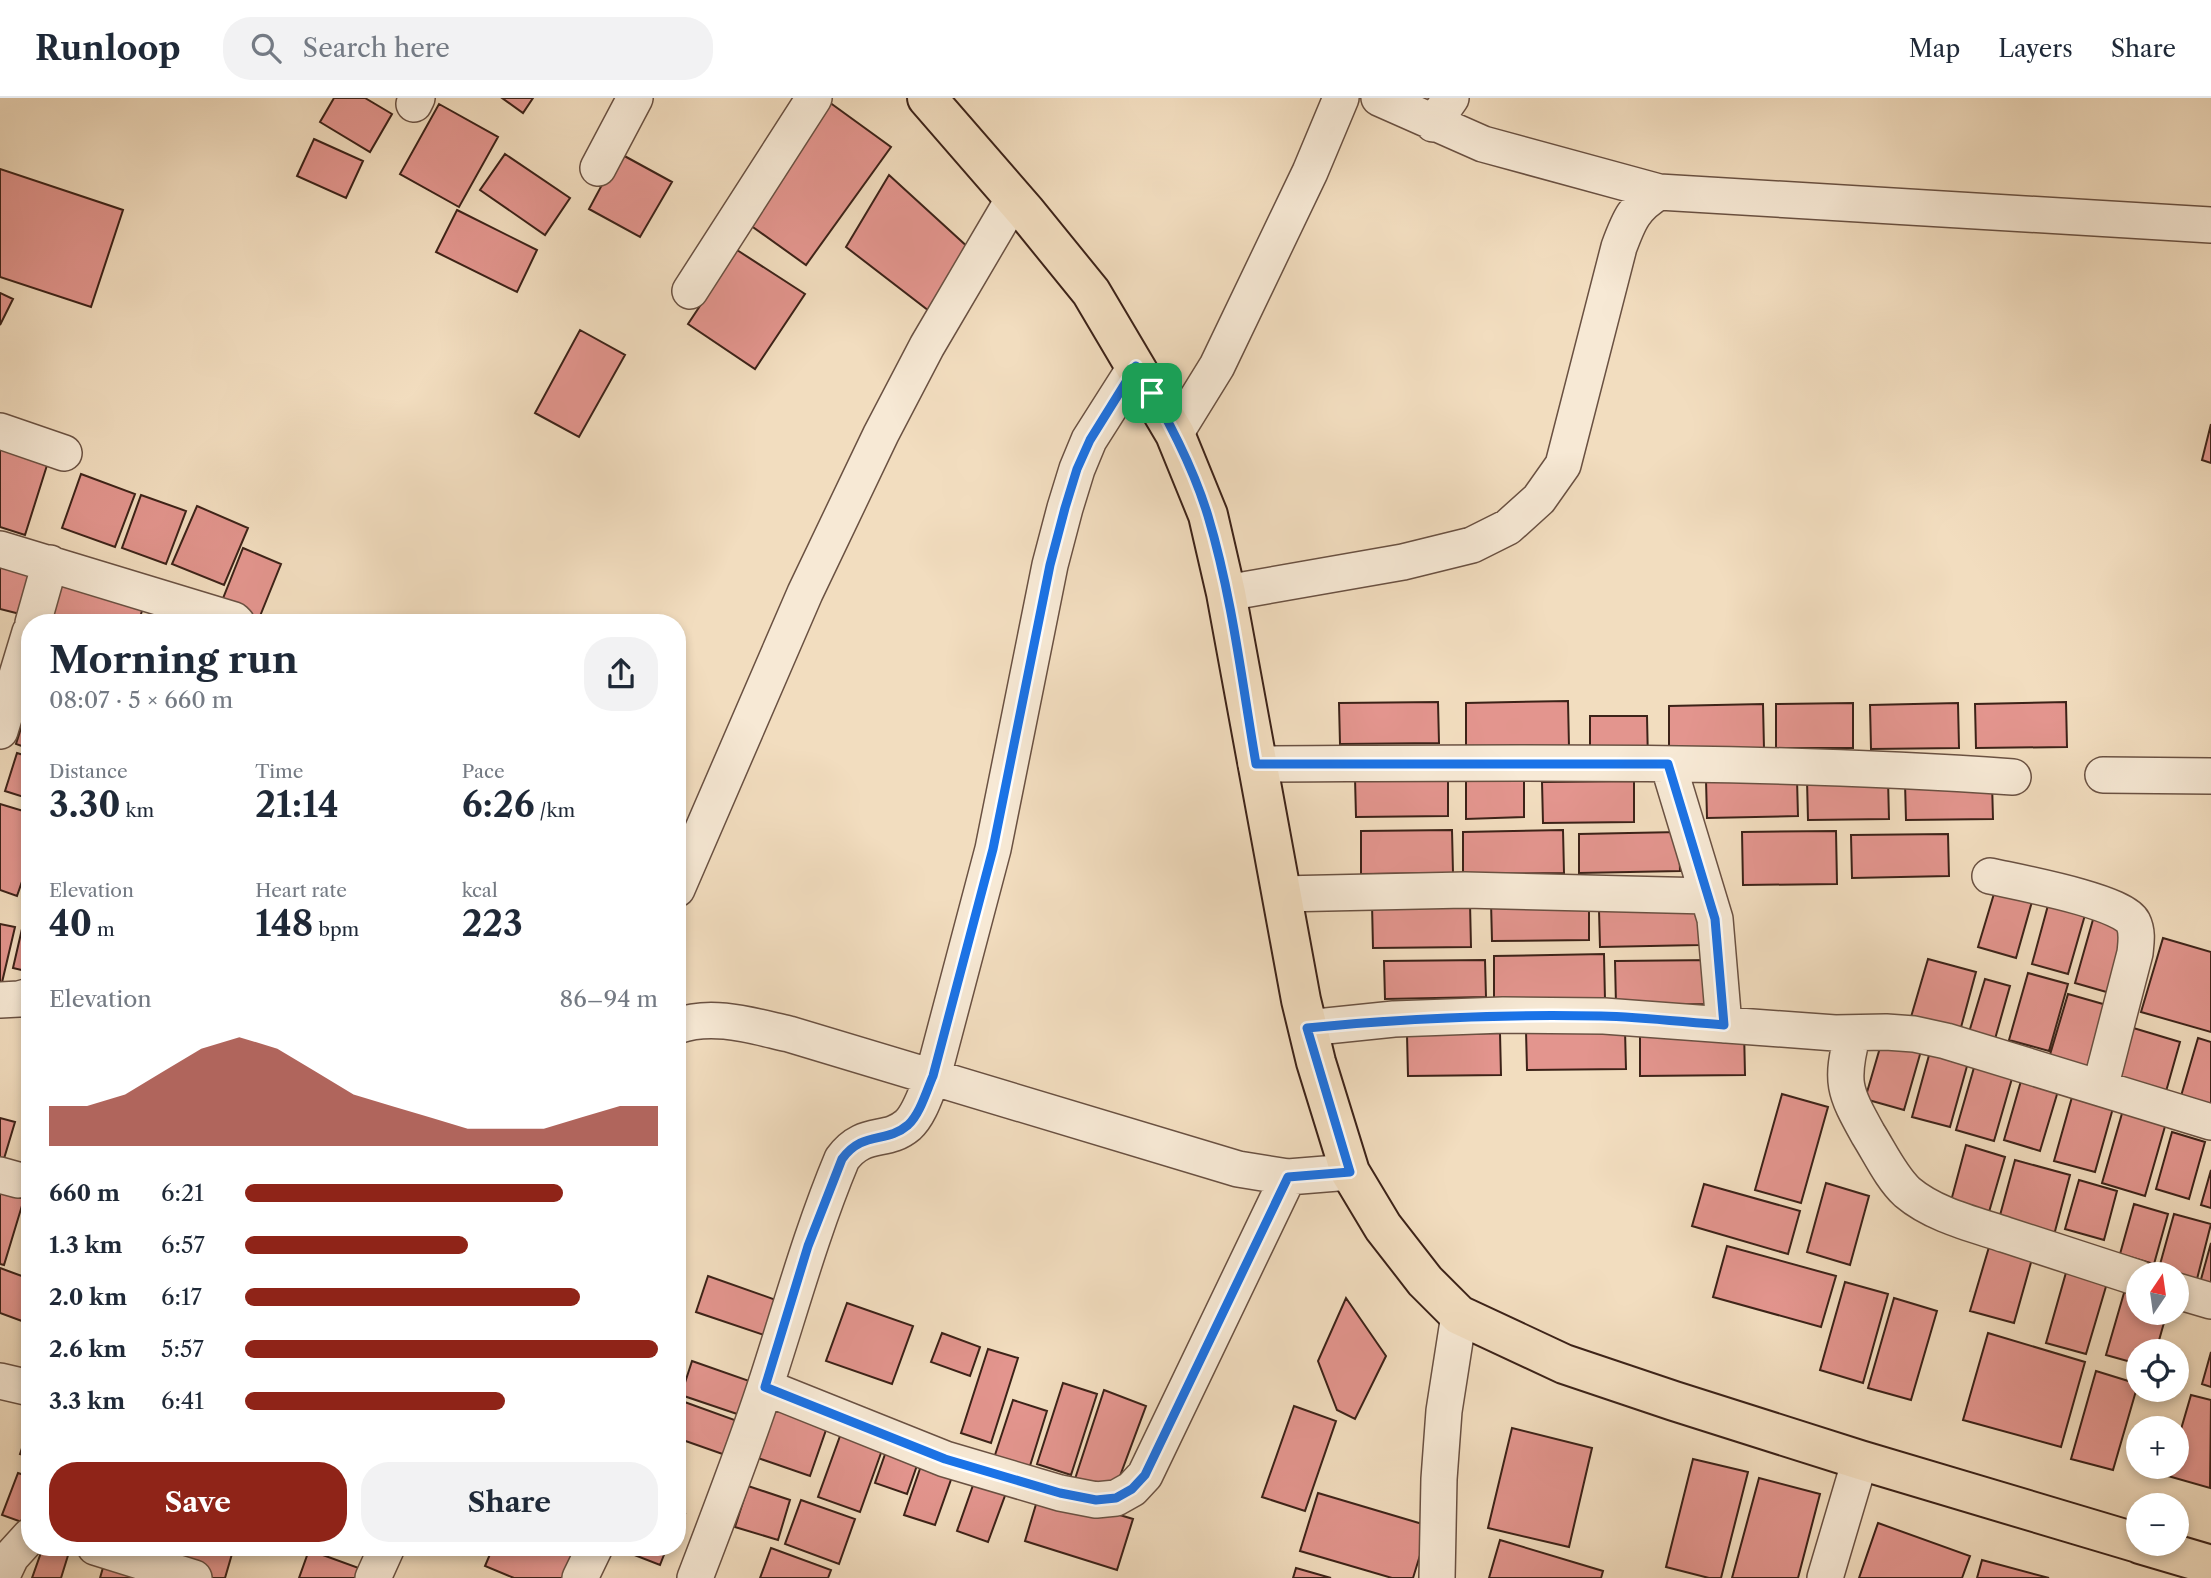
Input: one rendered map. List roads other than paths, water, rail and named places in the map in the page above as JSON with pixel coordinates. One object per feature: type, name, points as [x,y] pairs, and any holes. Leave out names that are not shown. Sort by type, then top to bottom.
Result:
[{"type":"main road","points":[[928,98],[1091,292],[1175,434],[1208,515],[1226,593],[1307,1028],[1350,1172],[1383,1227],[1425,1281],[1460,1315],[1564,1364],[1860,1460],[2126,1539]]},
{"type":"main road","points":[[2184,1556],[2211,1564]]},
{"type":"street","points":[[598,168],[635,98]]},
{"type":"street","points":[[690,291],[814,98]]},
{"type":"street","points":[[1175,434],[1217,366],[1310,172],[1341,98]]},
{"type":"street","points":[[1379,98],[1442,111],[1483,145],[1659,192],[2211,225]]},
{"type":"street","points":[[1226,593],[1403,562],[1472,545],[1508,527],[1539,499],[1563,465],[1619,247],[1628,222],[1641,203],[1659,192]]},
{"type":"street","points":[[686,868],[805,593],[881,434],[927,346],[1014,198]]},
{"type":"street","points":[[695,1578],[765,1387],[808,1246],[842,1159],[851,1147],[867,1139],[889,1135],[908,1125],[933,1076],[993,849],[1050,565],[1065,508],[1077,469],[1090,440],[1136,366]]},
{"type":"street","points":[[0,430],[64,453]]},
{"type":"street","points":[[0,548],[215,614]]},
{"type":"street","points":[[36,614],[50,563]]},
{"type":"street","points":[[0,731],[21,662]]},
{"type":"street","points":[[1256,764],[1668,764],[1893,769],[2013,776]]},
{"type":"street","points":[[1668,764],[1715,919],[1724,1025]]},
{"type":"street","points":[[2103,775],[2211,776]]},
{"type":"street","points":[[1990,876],[2110,905],[2132,919],[2137,935],[2135,953],[2100,1088]]},
{"type":"street","points":[[1281,894],[1465,890],[1709,896]]},
{"type":"street","points":[[0,1000],[21,998]]},
{"type":"street","points":[[1307,1028],[1394,1019],[1503,1015],[1604,1016],[1792,1030],[1914,1034],[1946,1041],[2211,1122]]},
{"type":"street","points":[[686,1023],[735,1021],[789,1034],[1238,1168],[1288,1177],[1350,1172]]},
{"type":"street","points":[[1844,1033],[1845,1084],[1850,1102],[1885,1164],[1905,1190],[1926,1205],[1954,1217],[2126,1274]]},
{"type":"street","points":[[765,1387],[945,1459],[1060,1493],[1096,1500],[1116,1498],[1132,1489],[1145,1475],[1288,1177]]},
{"type":"street","points":[[2189,1294],[2211,1301]]},
{"type":"street","points":[[1437,1578],[1439,1479],[1444,1411],[1460,1315]]},
{"type":"street","points":[[0,1381],[21,1386]]},
{"type":"street","points":[[1825,1578],[1860,1460]]},
{"type":"street","points":[[1,1578],[11,1557],[21,1546]]},
{"type":"street","points":[[124,1556],[194,1578]]},
{"type":"street","points":[[373,1578],[383,1556]]},
{"type":"street","points":[[580,1578],[591,1556]]}]
